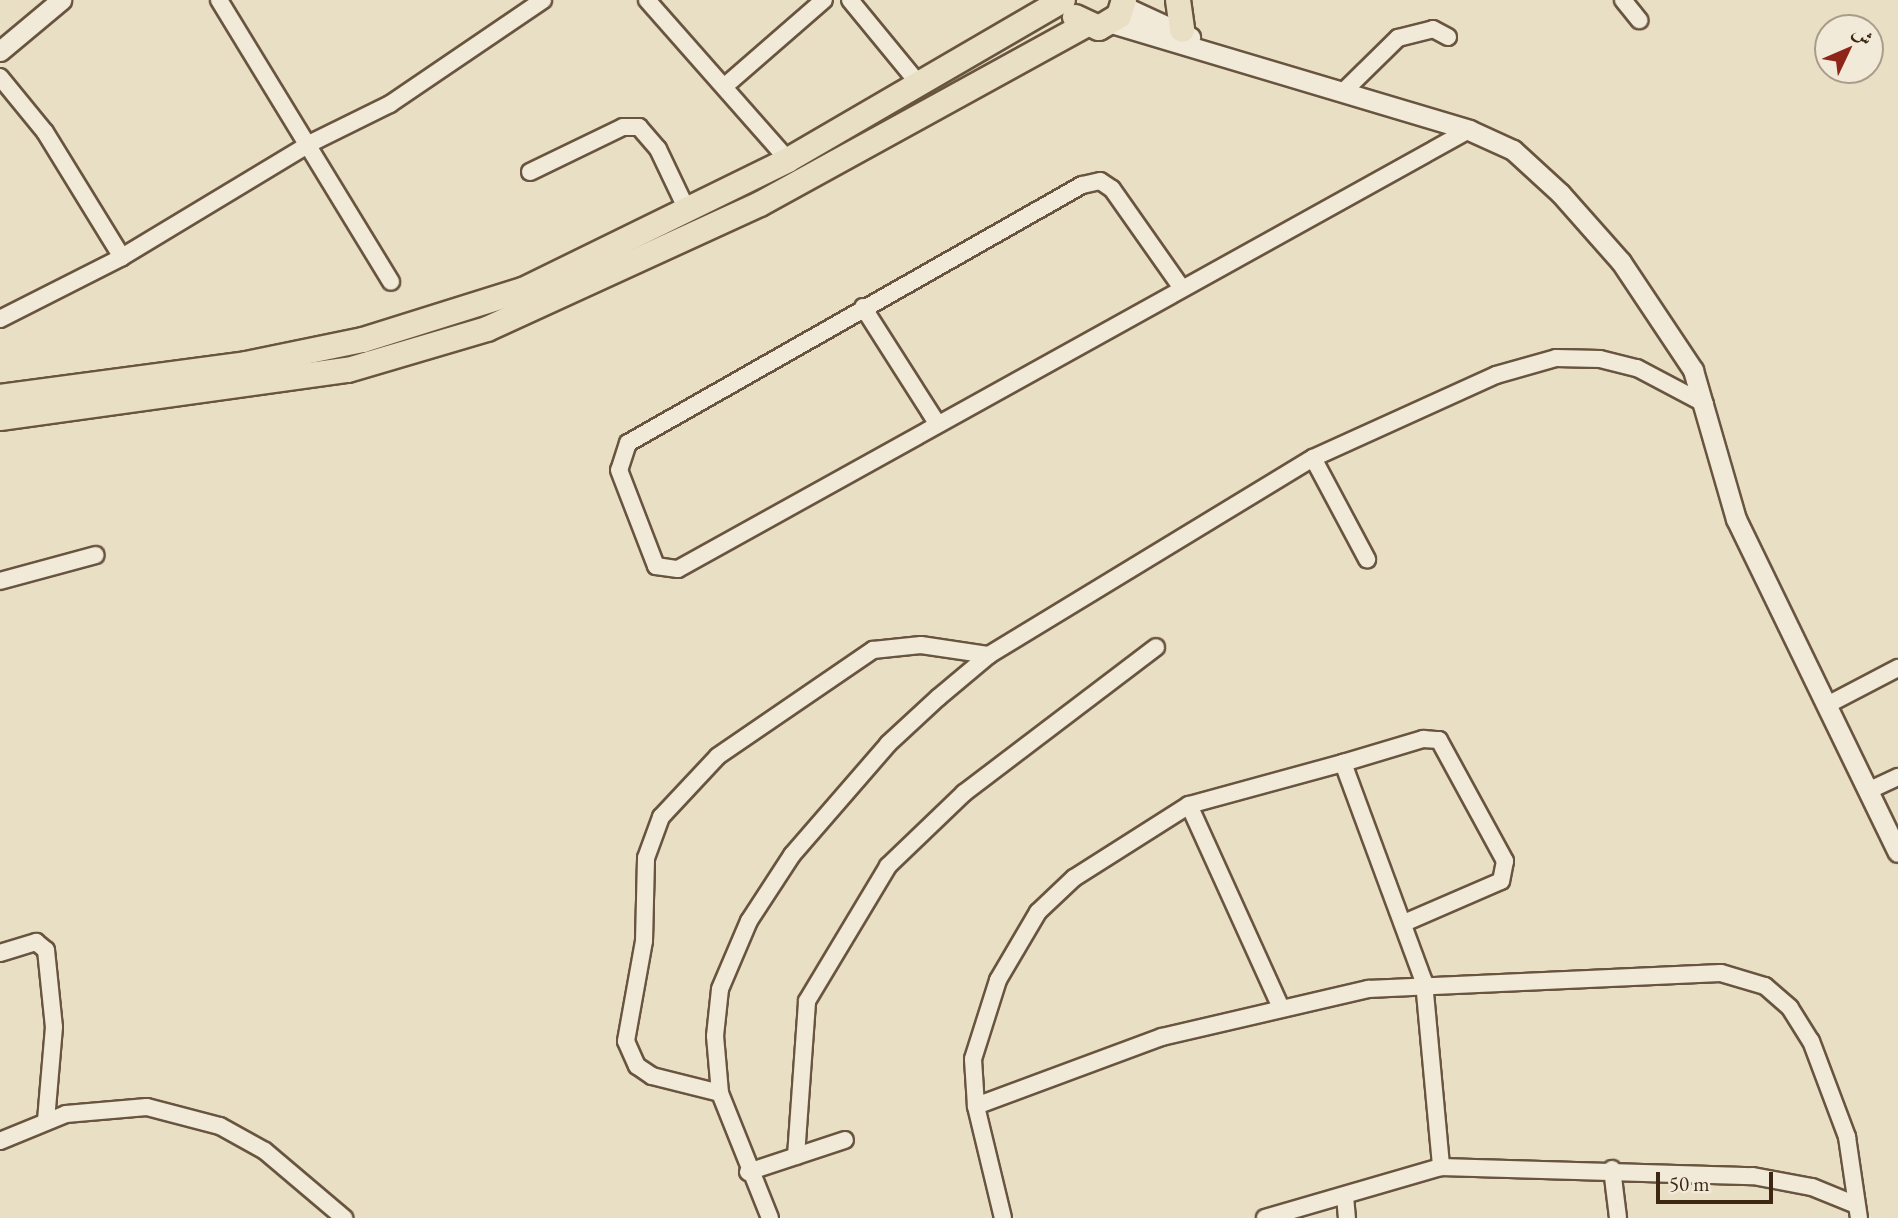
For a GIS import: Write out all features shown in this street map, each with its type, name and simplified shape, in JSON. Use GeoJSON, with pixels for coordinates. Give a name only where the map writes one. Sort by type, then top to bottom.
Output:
{"type":"FeatureCollection","features":[{"type":"Feature","properties":{"kind":"main road"},"geometry":{"type":"LineString","coordinates":[[0,397],[246,364],[363,340],[523,290],[688,212],[788,160],[1063,0]]}},
{"type":"Feature","properties":{"kind":"main road"},"geometry":{"type":"LineString","coordinates":[[1069,0],[1072,14],[1086,25]]}},
{"type":"Feature","properties":{"kind":"main road"},"geometry":{"type":"LineString","coordinates":[[1178,0],[1191,37]]}},
{"type":"Feature","properties":{"kind":"main road"},"geometry":{"type":"LineString","coordinates":[[0,418],[348,370],[487,329],[760,204],[1086,25],[1119,10]]}},
{"type":"Feature","properties":{"kind":"street"},"geometry":{"type":"LineString","coordinates":[[0,51],[61,0]]}},
{"type":"Feature","properties":{"kind":"street"},"geometry":{"type":"LineString","coordinates":[[219,0],[391,282]]}},
{"type":"Feature","properties":{"kind":"street"},"geometry":{"type":"LineString","coordinates":[[0,318],[122,257],[309,144],[413,90],[543,0]]}},
{"type":"Feature","properties":{"kind":"street"},"geometry":{"type":"LineString","coordinates":[[647,0],[788,160]]}},
{"type":"Feature","properties":{"kind":"street"},"geometry":{"type":"LineString","coordinates":[[725,86],[824,0]]}},
{"type":"Feature","properties":{"kind":"street"},"geometry":{"type":"LineString","coordinates":[[850,0],[919,83]]}},
{"type":"Feature","properties":{"kind":"street"},"geometry":{"type":"LineString","coordinates":[[1623,0],[1639,20]]}},
{"type":"Feature","properties":{"kind":"street"},"geometry":{"type":"LineString","coordinates":[[1119,10],[1344,91],[1469,130],[1513,150],[1621,262],[1673,334],[1705,404],[1736,519],[1872,789],[1898,852]]}},
{"type":"Feature","properties":{"kind":"street"},"geometry":{"type":"LineString","coordinates":[[1344,91],[1398,38],[1433,29],[1448,37]]}},
{"type":"Feature","properties":{"kind":"street"},"geometry":{"type":"LineString","coordinates":[[0,77],[44,132],[122,257]]}},
{"type":"Feature","properties":{"kind":"street"},"geometry":{"type":"LineString","coordinates":[[530,172],[623,127],[639,127],[664,160],[688,212]]}},
{"type":"Feature","properties":{"kind":"street"},"geometry":{"type":"LineString","coordinates":[[1181,287],[1112,189],[1100,181],[1082,185],[863,307],[628,443],[619,470],[656,566],[678,569],[1181,287],[1469,130]]}},
{"type":"Feature","properties":{"kind":"street"},"geometry":{"type":"LineString","coordinates":[[863,307],[937,423]]}},
{"type":"Feature","properties":{"kind":"street"},"geometry":{"type":"LineString","coordinates":[[771,1218],[748,1172],[720,1093],[715,1036],[720,989],[749,921],[792,855],[851,784],[989,655],[1314,458],[1496,374],[1556,358],[1637,368],[1705,404]]}},
{"type":"Feature","properties":{"kind":"street"},"geometry":{"type":"LineString","coordinates":[[1314,458],[1367,559]]}},
{"type":"Feature","properties":{"kind":"street"},"geometry":{"type":"LineString","coordinates":[[0,581],[96,555]]}},
{"type":"Feature","properties":{"kind":"street"},"geometry":{"type":"LineString","coordinates":[[720,1093],[652,1076],[637,1066],[626,1041],[644,941],[646,858],[661,817],[718,756],[873,650],[921,645],[989,655]]}},
{"type":"Feature","properties":{"kind":"street"},"geometry":{"type":"LineString","coordinates":[[796,1156],[807,1001],[888,866],[964,793],[1156,647]]}},
{"type":"Feature","properties":{"kind":"street"},"geometry":{"type":"LineString","coordinates":[[1829,704],[1898,668]]}},
{"type":"Feature","properties":{"kind":"street"},"geometry":{"type":"LineString","coordinates":[[1003,1218],[976,1106],[973,1059],[1016,943],[1074,878],[1189,805],[1423,738],[1439,740],[1505,861],[1501,881],[1404,923]]}},
{"type":"Feature","properties":{"kind":"street"},"geometry":{"type":"LineString","coordinates":[[1343,763],[1424,982],[1441,1167]]}},
{"type":"Feature","properties":{"kind":"street"},"geometry":{"type":"LineString","coordinates":[[1872,789],[1898,777]]}},
{"type":"Feature","properties":{"kind":"street"},"geometry":{"type":"LineString","coordinates":[[1189,805],[1280,1006]]}},
{"type":"Feature","properties":{"kind":"street"},"geometry":{"type":"LineString","coordinates":[[0,953],[36,942],[46,950],[54,1027],[46,1121]]}},
{"type":"Feature","properties":{"kind":"street"},"geometry":{"type":"LineString","coordinates":[[976,1106],[1122,1050],[1280,1006],[1424,982],[1721,973],[1766,986],[1790,1008],[1829,1083],[1847,1137],[1858,1211]]}},
{"type":"Feature","properties":{"kind":"street"},"geometry":{"type":"LineString","coordinates":[[0,1142],[46,1121],[100,1107],[147,1107],[220,1126],[265,1152],[344,1218]]}},
{"type":"Feature","properties":{"kind":"street"},"geometry":{"type":"LineString","coordinates":[[748,1172],[845,1140]]}},
{"type":"Feature","properties":{"kind":"street"},"geometry":{"type":"LineString","coordinates":[[1265,1218],[1441,1167],[1612,1169],[1753,1176],[1812,1187],[1858,1211]]}},
{"type":"Feature","properties":{"kind":"street"},"geometry":{"type":"LineString","coordinates":[[1612,1169],[1618,1218]]}},
{"type":"Feature","properties":{"kind":"street"},"geometry":{"type":"LineString","coordinates":[[1345,1196],[1347,1218]]}}]}
